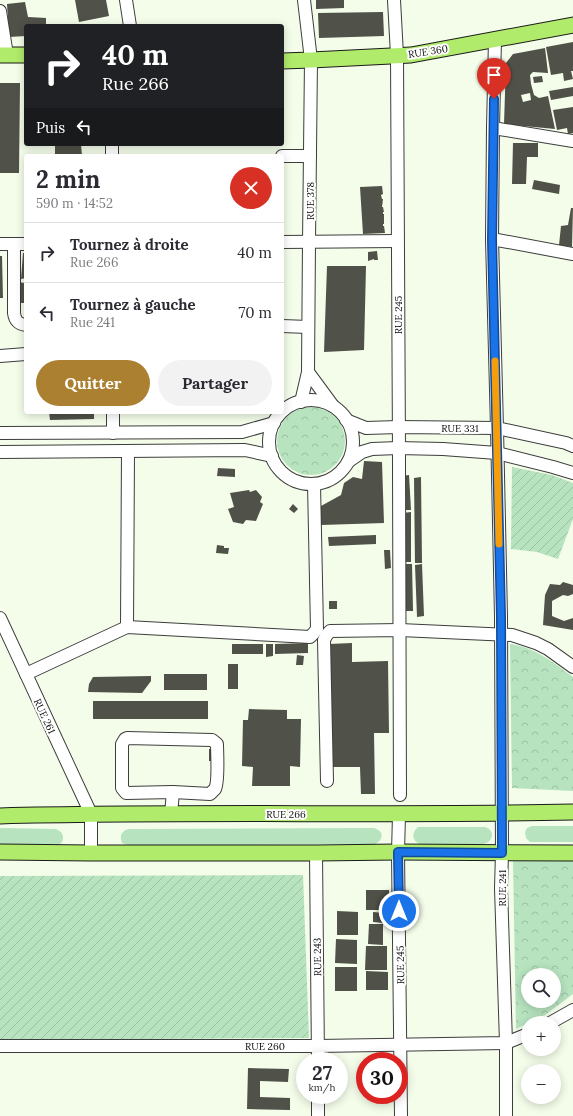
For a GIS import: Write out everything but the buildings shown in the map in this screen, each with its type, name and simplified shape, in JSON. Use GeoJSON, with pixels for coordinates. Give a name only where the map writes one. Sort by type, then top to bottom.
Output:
{"type":"FeatureCollection","features":[{"type":"Feature","properties":{"kind":"main road"},"geometry":{"type":"LineString","coordinates":[[396,51],[409,46],[573,15]]}},
{"type":"Feature","properties":{"kind":"main road","name":"RUE 360"},"geometry":{"type":"LineString","coordinates":[[284,61],[310,56],[396,51],[411,55],[573,25]]}},
{"type":"Feature","properties":{"kind":"main road"},"geometry":{"type":"LineString","coordinates":[[284,52],[310,56]]}},
{"type":"Feature","properties":{"kind":"main road"},"geometry":{"type":"LineString","coordinates":[[2,58],[24,55]]}},
{"type":"Feature","properties":{"kind":"main road"},"geometry":{"type":"LineString","coordinates":[[2,58],[24,64]]}},
{"type":"Feature","properties":{"kind":"main road","name":"RUE 266"},"geometry":{"type":"LineString","coordinates":[[0,816],[91,814],[399,815],[573,812]]}},
{"type":"Feature","properties":{"kind":"main road"},"geometry":{"type":"LineString","coordinates":[[0,852],[92,854],[398,852],[573,853]]}},
{"type":"Feature","properties":{"kind":"street"},"geometry":{"type":"LineString","coordinates":[[126,0],[130,24]]}},
{"type":"Feature","properties":{"kind":"street","name":"RUE 378"},"geometry":{"type":"LineString","coordinates":[[301,402],[308,372],[310,156],[310,56],[304,0]]}},
{"type":"Feature","properties":{"kind":"street","name":"RUE 245"},"geometry":{"type":"LineString","coordinates":[[394,0],[396,51],[400,795]]}},
{"type":"Feature","properties":{"kind":"street"},"geometry":{"type":"LineString","coordinates":[[0,11],[2,58]]}},
{"type":"Feature","properties":{"kind":"street"},"geometry":{"type":"LineString","coordinates":[[495,39],[492,240],[497,453]]}},
{"type":"Feature","properties":{"kind":"street"},"geometry":{"type":"LineString","coordinates":[[493,128],[573,141]]}},
{"type":"Feature","properties":{"kind":"street"},"geometry":{"type":"LineString","coordinates":[[284,156],[310,156]]}},
{"type":"Feature","properties":{"kind":"street"},"geometry":{"type":"LineString","coordinates":[[492,240],[573,254]]}},
{"type":"Feature","properties":{"kind":"street"},"geometry":{"type":"LineString","coordinates":[[284,242],[397,241]]}},
{"type":"Feature","properties":{"kind":"street"},"geometry":{"type":"LineString","coordinates":[[0,244],[20,244],[14,313],[15,320],[19,324],[24,325]]}},
{"type":"Feature","properties":{"kind":"street"},"geometry":{"type":"LineString","coordinates":[[284,326],[308,327]]}},
{"type":"Feature","properties":{"kind":"street"},"geometry":{"type":"LineString","coordinates":[[0,356],[24,354]]}},
{"type":"Feature","properties":{"kind":"street"},"geometry":{"type":"LineString","coordinates":[[280,414],[274,423],[270,434],[269,445],[272,456],[278,468],[288,477],[300,483],[314,484],[334,478],[343,470],[349,461],[352,451],[353,440],[351,429],[346,420],[333,406],[308,372]]}},
{"type":"Feature","properties":{"kind":"street"},"geometry":{"type":"LineString","coordinates":[[284,411],[290,406],[312,400],[333,406]]}},
{"type":"Feature","properties":{"kind":"street"},"geometry":{"type":"LineString","coordinates":[[113,414],[114,432]]}},
{"type":"Feature","properties":{"kind":"street","name":"RUE 331"},"geometry":{"type":"LineString","coordinates":[[346,420],[366,428],[497,428],[566,443],[573,446]]}},
{"type":"Feature","properties":{"kind":"street"},"geometry":{"type":"LineString","coordinates":[[0,433],[242,432],[274,423]]}},
{"type":"Feature","properties":{"kind":"street"},"geometry":{"type":"LineString","coordinates":[[349,461],[362,452],[372,449],[443,449],[497,453],[573,473]]}},
{"type":"Feature","properties":{"kind":"street"},"geometry":{"type":"LineString","coordinates":[[0,452],[245,450],[272,456]]}},
{"type":"Feature","properties":{"kind":"street"},"geometry":{"type":"LineString","coordinates":[[127,627],[128,451]]}},
{"type":"Feature","properties":{"kind":"street","name":"RUE 241"},"geometry":{"type":"LineString","coordinates":[[497,453],[501,617],[501,888],[506,1043],[506,1116]]}},
{"type":"Feature","properties":{"kind":"street"},"geometry":{"type":"LineString","coordinates":[[26,674],[127,627],[310,637],[316,629],[314,484]]}},
{"type":"Feature","properties":{"kind":"street","name":"RUE 261"},"geometry":{"type":"LineString","coordinates":[[0,618],[91,814]]}},
{"type":"Feature","properties":{"kind":"street"},"geometry":{"type":"LineString","coordinates":[[327,781],[324,640],[330,631],[400,630],[500,636],[512,635],[536,643],[548,649],[573,667]]}},
{"type":"Feature","properties":{"kind":"street"},"geometry":{"type":"LineString","coordinates":[[127,738],[212,740],[217,744],[218,765],[216,787],[214,791],[210,794],[173,792],[126,793],[122,788],[122,744],[127,738]]}},
{"type":"Feature","properties":{"kind":"street"},"geometry":{"type":"LineString","coordinates":[[171,814],[173,792]]}},
{"type":"Feature","properties":{"kind":"street"},"geometry":{"type":"LineString","coordinates":[[91,814],[92,854]]}},
{"type":"Feature","properties":{"kind":"street","name":"RUE 245"},"geometry":{"type":"LineString","coordinates":[[399,815],[398,852],[401,1116]]}},
{"type":"Feature","properties":{"kind":"street","name":"RUE 243"},"geometry":{"type":"LineString","coordinates":[[316,853],[318,1052]]}},
{"type":"Feature","properties":{"kind":"street"},"geometry":{"type":"LineString","coordinates":[[561,1017],[573,1010]]}},
{"type":"Feature","properties":{"kind":"street","name":"RUE 260"},"geometry":{"type":"LineString","coordinates":[[0,1046],[318,1046],[506,1043],[521,1037]]}},
{"type":"Feature","properties":{"kind":"street"},"geometry":{"type":"LineString","coordinates":[[318,1104],[318,1116]]}},
{"type":"Feature","properties":{"kind":"green space"},"geometry":{"type":"Polygon","coordinates":[[[304,407],[318,407],[330,412],[340,422],[345,434],[345,448],[340,460],[330,470],[318,475],[304,475],[292,470],[282,460],[277,448],[277,434],[282,422],[292,412],[304,407]]]}},
{"type":"Feature","properties":{"kind":"green space"},"geometry":{"type":"Polygon","coordinates":[[[512,467],[552,475],[573,483],[573,519],[558,559],[537,552],[511,549],[512,467]]]}},
{"type":"Feature","properties":{"kind":"green space"},"geometry":{"type":"Polygon","coordinates":[[[510,644],[528,648],[536,652],[573,677],[573,791],[512,788],[510,644]]]}},
{"type":"Feature","properties":{"kind":"green space"},"geometry":{"type":"Polygon","coordinates":[[[532,826],[573,826],[573,842],[530,842],[526,838],[525,832],[527,828],[532,826]]]}},
{"type":"Feature","properties":{"kind":"green space"},"geometry":{"type":"Polygon","coordinates":[[[418,827],[485,827],[490,830],[492,836],[487,843],[484,844],[420,844],[415,841],[413,837],[414,832],[418,827]]]}},
{"type":"Feature","properties":{"kind":"green space"},"geometry":{"type":"Polygon","coordinates":[[[0,828],[56,829],[61,832],[63,839],[60,844],[56,846],[0,846],[0,828]]]}},
{"type":"Feature","properties":{"kind":"green space"},"geometry":{"type":"Polygon","coordinates":[[[374,828],[380,831],[382,836],[375,844],[130,846],[122,843],[121,838],[123,832],[129,829],[374,828]]]}},
{"type":"Feature","properties":{"kind":"green space"},"geometry":{"type":"Polygon","coordinates":[[[513,860],[573,861],[573,994],[561,1003],[561,968],[521,968],[521,1008],[554,1008],[543,1016],[521,1016],[521,1027],[516,1029],[513,860]]]}},
{"type":"Feature","properties":{"kind":"green space"},"geometry":{"type":"Polygon","coordinates":[[[303,875],[309,1038],[0,1040],[0,876],[303,875]]]}},
{"type":"Feature","properties":{"kind":"slow traffic"},"geometry":{"type":"LineString","coordinates":[[495,361],[499,544]]}},
{"type":"Feature","properties":{"kind":"route"},"geometry":{"type":"LineString","coordinates":[[399,911],[398,852],[502,853],[500,695],[501,617],[492,240],[494,99]]}}]}
